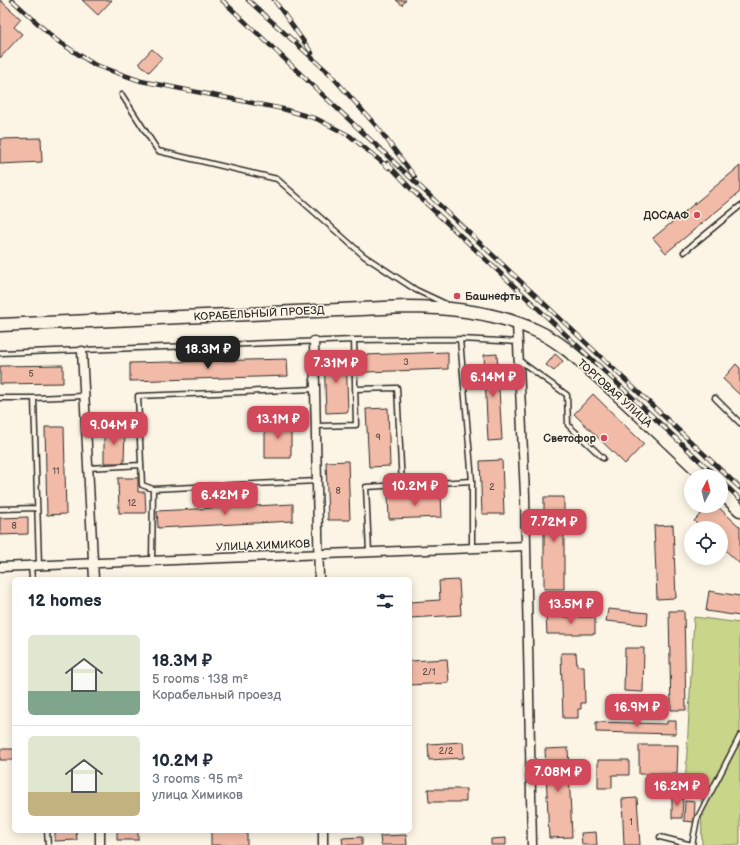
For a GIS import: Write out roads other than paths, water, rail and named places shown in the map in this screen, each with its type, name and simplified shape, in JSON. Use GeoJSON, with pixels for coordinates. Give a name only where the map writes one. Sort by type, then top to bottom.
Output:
{"type":"FeatureCollection","features":[{"type":"Feature","properties":{"kind":"street","name":"КОРАБЕЛЬНЫЙ ПРОЕЗД"},"geometry":{"type":"LineString","coordinates":[[0,325],[309,310],[434,307],[458,309],[489,315],[517,323]]}},
{"type":"Feature","properties":{"kind":"street"},"geometry":{"type":"LineString","coordinates":[[517,323],[526,546],[532,845]]}},
{"type":"Feature","properties":{"kind":"street","name":"ТОРГОВАЯ УЛИЦА"},"geometry":{"type":"LineString","coordinates":[[517,323],[548,336],[568,350],[627,402],[697,469]]}},
{"type":"Feature","properties":{"kind":"street"},"geometry":{"type":"LineString","coordinates":[[314,341],[319,577]]}},
{"type":"Feature","properties":{"kind":"street"},"geometry":{"type":"LineString","coordinates":[[82,351],[83,396],[94,577]]}},
{"type":"Feature","properties":{"kind":"street"},"geometry":{"type":"LineString","coordinates":[[728,499],[740,510]]}},
{"type":"Feature","properties":{"kind":"street","name":"УЛИЦА ХИМИКОВ"},"geometry":{"type":"LineString","coordinates":[[0,567],[526,546]]}},
{"type":"Feature","properties":{"kind":"street"},"geometry":{"type":"LineString","coordinates":[[100,833],[100,845]]}},
{"type":"Feature","properties":{"kind":"street"},"geometry":{"type":"LineString","coordinates":[[323,833],[323,845]]}},
{"type":"Feature","properties":{"kind":"lane"},"geometry":{"type":"LineString","coordinates":[[122,95],[158,151],[277,180],[364,256],[416,290],[458,309]]}},
{"type":"Feature","properties":{"kind":"lane"},"geometry":{"type":"LineString","coordinates":[[684,252],[740,206]]}},
{"type":"Feature","properties":{"kind":"lane"},"geometry":{"type":"LineString","coordinates":[[460,339],[472,481],[472,548]]}},
{"type":"Feature","properties":{"kind":"lane"},"geometry":{"type":"LineString","coordinates":[[0,353],[354,340],[460,339],[518,342]]}},
{"type":"Feature","properties":{"kind":"lane"},"geometry":{"type":"LineString","coordinates":[[316,426],[356,425],[354,340]]}},
{"type":"Feature","properties":{"kind":"lane"},"geometry":{"type":"LineString","coordinates":[[519,361],[567,395],[568,425],[603,458]]}},
{"type":"Feature","properties":{"kind":"lane"},"geometry":{"type":"LineString","coordinates":[[355,389],[397,388],[402,485]]}},
{"type":"Feature","properties":{"kind":"lane"},"geometry":{"type":"LineString","coordinates":[[315,389],[138,396],[142,486],[152,489],[317,481]]}},
{"type":"Feature","properties":{"kind":"lane"},"geometry":{"type":"LineString","coordinates":[[0,398],[83,396]]}},
{"type":"Feature","properties":{"kind":"lane"},"geometry":{"type":"LineString","coordinates":[[32,577],[35,566],[37,508],[34,398]]}},
{"type":"Feature","properties":{"kind":"lane"},"geometry":{"type":"LineString","coordinates":[[714,398],[740,423]]}},
{"type":"Feature","properties":{"kind":"lane"},"geometry":{"type":"LineString","coordinates":[[88,468],[141,465]]}},
{"type":"Feature","properties":{"kind":"lane"},"geometry":{"type":"LineString","coordinates":[[369,552],[366,487],[472,481]]}},
{"type":"Feature","properties":{"kind":"lane"},"geometry":{"type":"LineString","coordinates":[[152,489],[152,561]]}},
{"type":"Feature","properties":{"kind":"lane"},"geometry":{"type":"LineString","coordinates":[[0,509],[37,508]]}},
{"type":"Feature","properties":{"kind":"lane"},"geometry":{"type":"LineString","coordinates":[[660,837],[692,845],[697,819],[740,736]]}},
{"type":"Feature","properties":{"kind":"lane"},"geometry":{"type":"LineString","coordinates":[[47,833],[48,845]]}},
{"type":"Feature","properties":{"kind":"railway"},"geometry":{"type":"LineString","coordinates":[[12,0],[56,40],[95,65],[141,81],[283,109],[317,119],[350,136],[389,168]]}},
{"type":"Feature","properties":{"kind":"railway"},"geometry":{"type":"LineString","coordinates":[[222,0],[740,488]]}},
{"type":"Feature","properties":{"kind":"railway"},"geometry":{"type":"LineString","coordinates":[[248,0],[330,74],[378,128],[415,177]]}},
{"type":"Feature","properties":{"kind":"railway"},"geometry":{"type":"LineString","coordinates":[[274,0],[312,53]]}},
{"type":"Feature","properties":{"kind":"railway"},"geometry":{"type":"LineString","coordinates":[[387,163],[413,191],[709,469]]}},
{"type":"Feature","properties":{"kind":"railway"},"geometry":{"type":"LineString","coordinates":[[728,488],[740,499]]}},
{"type":"Feature","properties":{"kind":"place","name":"ДОСААФ"},"geometry":{"type":"Point","coordinates":[697,215]}},
{"type":"Feature","properties":{"kind":"place","name":"Башнефть"},"geometry":{"type":"Point","coordinates":[457,296]}},
{"type":"Feature","properties":{"kind":"place","name":"Светофор"},"geometry":{"type":"Point","coordinates":[604,438]}}]}
